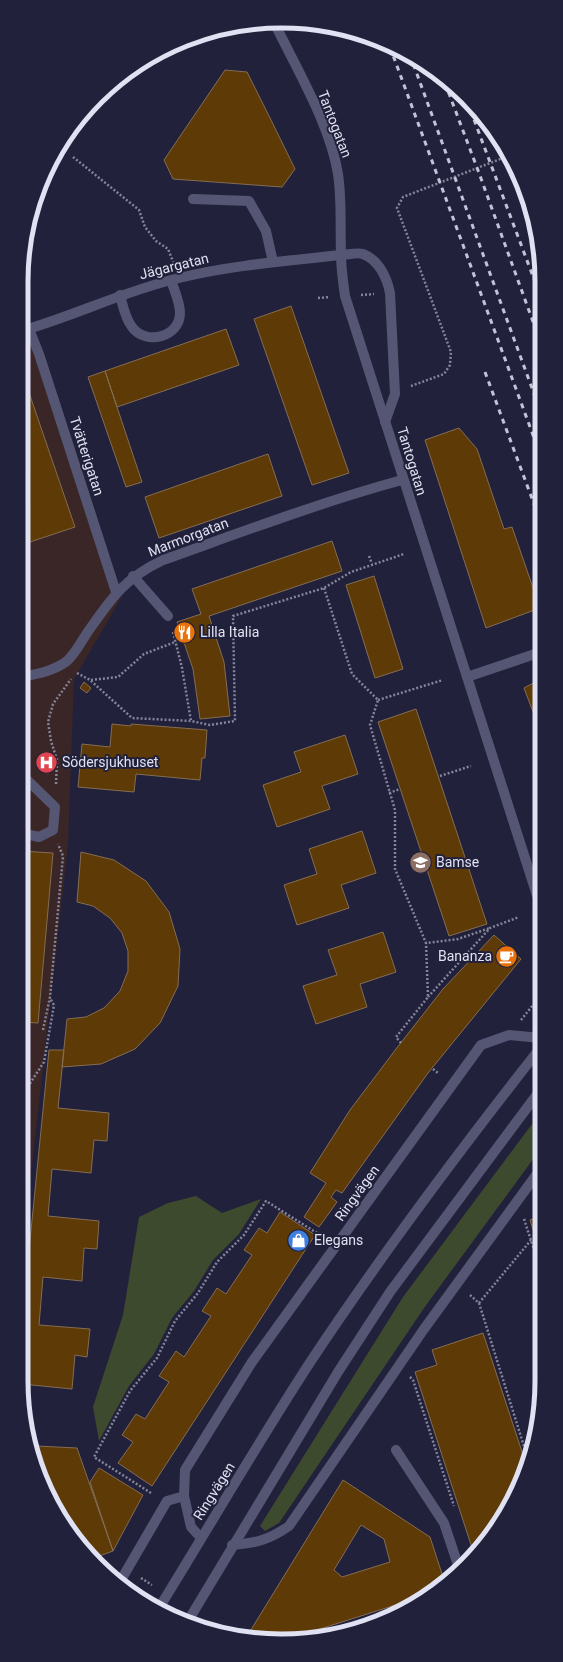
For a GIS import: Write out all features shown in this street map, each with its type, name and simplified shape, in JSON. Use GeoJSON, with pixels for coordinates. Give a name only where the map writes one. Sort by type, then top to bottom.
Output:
{"type":"FeatureCollection","features":[{"type":"Feature","properties":{"kind":"street","name":"Tantogatan"},"geometry":{"type":"LineString","coordinates":[[277,28],[318,112],[331,146],[338,174],[340,196],[340,255],[345,296],[402,480],[535,889]]}},
{"type":"Feature","properties":{"kind":"street"},"geometry":{"type":"LineString","coordinates":[[193,199],[249,201],[266,231],[273,262]]}},
{"type":"Feature","properties":{"kind":"street","name":"Jägargatan"},"geometry":{"type":"LineString","coordinates":[[28,329],[120,295],[175,279],[226,268],[340,255],[363,254],[378,265],[387,279],[390,293],[395,394],[385,422]]}},
{"type":"Feature","properties":{"kind":"street"},"geometry":{"type":"LineString","coordinates":[[120,295],[127,318],[132,328],[142,336],[154,339],[164,335],[176,326],[180,314],[175,279]]}},
{"type":"Feature","properties":{"kind":"street","name":"Tvätterigatan"},"geometry":{"type":"LineString","coordinates":[[28,335],[39,354],[116,592]]}},
{"type":"Feature","properties":{"kind":"street","name":"Marmorgatan"},"geometry":{"type":"LineString","coordinates":[[28,675],[51,670],[68,660],[116,592],[133,576],[163,560],[349,495],[402,480]]}},
{"type":"Feature","properties":{"kind":"street"},"geometry":{"type":"LineString","coordinates":[[133,576],[168,616]]}},
{"type":"Feature","properties":{"kind":"street"},"geometry":{"type":"LineString","coordinates":[[467,678],[535,654]]}},
{"type":"Feature","properties":{"kind":"street"},"geometry":{"type":"LineString","coordinates":[[28,781],[55,807],[53,830],[39,837],[28,835]]}},
{"type":"Feature","properties":{"kind":"street","name":"Ringvägen"},"geometry":{"type":"LineString","coordinates":[[201,1538],[191,1527],[184,1496],[185,1470],[252,1362],[481,1045],[509,1035],[535,1037]]}},
{"type":"Feature","properties":{"kind":"street","name":"Ringvägen"},"geometry":{"type":"LineString","coordinates":[[162,1604],[309,1365],[376,1266],[471,1136],[535,1055]]}},
{"type":"Feature","properties":{"kind":"street"},"geometry":{"type":"LineString","coordinates":[[190,1617],[232,1545],[338,1372],[390,1292],[535,1097]]}},
{"type":"Feature","properties":{"kind":"street"},"geometry":{"type":"LineString","coordinates":[[232,1545],[256,1543],[276,1535],[289,1526],[424,1329],[535,1177]]}},
{"type":"Feature","properties":{"kind":"street"},"geometry":{"type":"LineString","coordinates":[[396,1450],[444,1523],[457,1563]]}},
{"type":"Feature","properties":{"kind":"street","name":"Ringvägen"},"geometry":{"type":"LineString","coordinates":[[122,1578],[167,1501],[184,1496]]}},
{"type":"Feature","properties":{"kind":"path"},"geometry":{"type":"LineString","coordinates":[[62,155],[139,210],[145,227],[156,241],[168,249],[175,279]]}},
{"type":"Feature","properties":{"kind":"path"},"geometry":{"type":"LineString","coordinates":[[408,388],[444,374],[450,365],[451,352],[397,208],[403,197],[503,158]]}},
{"type":"Feature","properties":{"kind":"path"},"geometry":{"type":"LineString","coordinates":[[68,660],[75,672],[90,680],[132,718],[191,721],[210,725],[236,721],[233,616],[324,588],[337,579],[372,564],[404,554]]}},
{"type":"Feature","properties":{"kind":"path"},"geometry":{"type":"LineString","coordinates":[[369,556],[372,564]]}},
{"type":"Feature","properties":{"kind":"path"},"geometry":{"type":"LineString","coordinates":[[324,588],[352,674],[378,700]]}},
{"type":"Feature","properties":{"kind":"path"},"geometry":{"type":"LineString","coordinates":[[168,616],[182,668],[191,721]]}},
{"type":"Feature","properties":{"kind":"path"},"geometry":{"type":"LineString","coordinates":[[90,680],[118,676],[144,654],[175,642]]}},
{"type":"Feature","properties":{"kind":"path"},"geometry":{"type":"LineString","coordinates":[[57,760],[51,741],[48,722],[53,704],[75,672]]}},
{"type":"Feature","properties":{"kind":"path"},"geometry":{"type":"LineString","coordinates":[[378,700],[443,680]]}},
{"type":"Feature","properties":{"kind":"path"},"geometry":{"type":"LineString","coordinates":[[378,700],[370,725],[395,810],[395,869],[426,943],[428,997]]}},
{"type":"Feature","properties":{"kind":"path"},"geometry":{"type":"LineString","coordinates":[[440,776],[471,766]]}},
{"type":"Feature","properties":{"kind":"path"},"geometry":{"type":"LineString","coordinates":[[389,793],[400,789]]}},
{"type":"Feature","properties":{"kind":"path"},"geometry":{"type":"LineString","coordinates":[[43,1030],[50,998],[62,856],[53,830]]}},
{"type":"Feature","properties":{"kind":"path"},"geometry":{"type":"LineString","coordinates":[[426,943],[458,939],[519,917]]}},
{"type":"Feature","properties":{"kind":"path"},"geometry":{"type":"LineString","coordinates":[[401,1043],[396,1037],[428,997],[490,928]]}},
{"type":"Feature","properties":{"kind":"path"},"geometry":{"type":"LineString","coordinates":[[28,1086],[44,1062],[54,1005],[50,998]]}},
{"type":"Feature","properties":{"kind":"path"},"geometry":{"type":"LineString","coordinates":[[433,1069],[438,1073]]}},
{"type":"Feature","properties":{"kind":"path"},"geometry":{"type":"LineString","coordinates":[[152,1494],[94,1457],[130,1391],[157,1358],[175,1321],[198,1293],[217,1262],[244,1234],[266,1201],[320,1234]]}},
{"type":"Feature","properties":{"kind":"path"},"geometry":{"type":"LineString","coordinates":[[524,1219],[535,1252]]}},
{"type":"Feature","properties":{"kind":"path"},"geometry":{"type":"LineString","coordinates":[[479,1303],[531,1240]]}},
{"type":"Feature","properties":{"kind":"path"},"geometry":{"type":"LineString","coordinates":[[470,1295],[479,1303],[525,1450]]}},
{"type":"Feature","properties":{"kind":"path"},"geometry":{"type":"LineString","coordinates":[[413,1380],[455,1509]]}},
{"type":"Feature","properties":{"kind":"path"},"geometry":{"type":"LineString","coordinates":[[136,1574],[152,1585]]}},
{"type":"Feature","properties":{"kind":"shaded area","name":"Södersjukhuset"},"geometry":{"type":"Polygon","coordinates":[[[28,328],[121,598],[74,679],[68,845],[28,1202],[28,328]]]}},
{"type":"Feature","properties":{"kind":"green space"},"geometry":{"type":"Polygon","coordinates":[[[535,1120],[535,1157],[424,1308],[279,1523],[265,1531],[260,1526],[403,1297],[535,1120]]]}},
{"type":"Feature","properties":{"kind":"green space"},"geometry":{"type":"Polygon","coordinates":[[[196,1196],[222,1213],[261,1199],[239,1234],[213,1260],[194,1291],[172,1318],[154,1354],[129,1386],[99,1441],[93,1407],[123,1315],[139,1217],[168,1203],[196,1196]]]}},
{"type":"Feature","properties":{"kind":"building"},"geometry":{"type":"Polygon","coordinates":[[[225,70],[247,72],[295,169],[282,187],[173,179],[164,160],[225,70]]]}},
{"type":"Feature","properties":{"kind":"building"},"geometry":{"type":"Polygon","coordinates":[[[291,306],[349,473],[312,485],[254,319],[291,306]]]}},
{"type":"Feature","properties":{"kind":"building"},"geometry":{"type":"Polygon","coordinates":[[[226,329],[239,365],[117,407],[105,371],[226,329]]]}},
{"type":"Feature","properties":{"kind":"building"},"geometry":{"type":"Polygon","coordinates":[[[105,371],[142,482],[126,487],[88,377],[105,371]]]}},
{"type":"Feature","properties":{"kind":"building"},"geometry":{"type":"Polygon","coordinates":[[[28,390],[75,527],[28,543],[28,390]]]}},
{"type":"Feature","properties":{"kind":"building"},"geometry":{"type":"Polygon","coordinates":[[[459,428],[477,449],[504,529],[512,527],[535,594],[535,610],[486,628],[425,440],[459,428]]]}},
{"type":"Feature","properties":{"kind":"building"},"geometry":{"type":"Polygon","coordinates":[[[268,454],[282,496],[159,538],[145,497],[268,454]]]}},
{"type":"Feature","properties":{"kind":"building"},"geometry":{"type":"Polygon","coordinates":[[[332,541],[342,571],[209,616],[224,662],[230,716],[200,719],[193,669],[177,622],[201,614],[192,589],[332,541]]]}},
{"type":"Feature","properties":{"kind":"building"},"geometry":{"type":"Polygon","coordinates":[[[374,576],[403,669],[375,678],[346,585],[374,576]]]}},
{"type":"Feature","properties":{"kind":"building"},"geometry":{"type":"Polygon","coordinates":[[[84,682],[91,688],[87,693],[80,688],[84,682]]]}},
{"type":"Feature","properties":{"kind":"building"},"geometry":{"type":"Polygon","coordinates":[[[535,682],[535,717],[524,688],[535,682]]]}},
{"type":"Feature","properties":{"kind":"building"},"geometry":{"type":"Polygon","coordinates":[[[416,709],[487,924],[449,936],[378,722],[416,709]]]}},
{"type":"Feature","properties":{"kind":"building"},"geometry":{"type":"Polygon","coordinates":[[[112,724],[207,730],[205,758],[202,758],[200,780],[136,774],[134,792],[78,787],[82,744],[110,747],[112,724]]]}},
{"type":"Feature","properties":{"kind":"building"},"geometry":{"type":"Polygon","coordinates":[[[345,735],[358,774],[322,786],[330,809],[277,827],[263,785],[301,772],[294,752],[345,735]]]}},
{"type":"Feature","properties":{"kind":"building"},"geometry":{"type":"Polygon","coordinates":[[[362,831],[376,873],[341,885],[349,908],[297,925],[284,885],[317,874],[309,849],[362,831]]]}},
{"type":"Feature","properties":{"kind":"building"},"geometry":{"type":"Polygon","coordinates":[[[28,851],[53,853],[38,1023],[28,1022],[28,851]]]}},
{"type":"Feature","properties":{"kind":"building"},"geometry":{"type":"Polygon","coordinates":[[[81,852],[114,860],[146,881],[169,912],[180,949],[178,986],[160,1023],[135,1049],[101,1064],[62,1067],[67,1019],[86,1017],[104,1008],[120,991],[128,971],[128,951],[122,933],[110,918],[93,906],[77,902],[81,852]]]}},
{"type":"Feature","properties":{"kind":"building"},"geometry":{"type":"Polygon","coordinates":[[[383,932],[396,972],[360,984],[367,1007],[316,1024],[303,986],[337,975],[328,950],[383,932]]]}},
{"type":"Feature","properties":{"kind":"building"},"geometry":{"type":"Polygon","coordinates":[[[494,935],[521,959],[428,1073],[342,1193],[336,1190],[331,1197],[337,1202],[319,1227],[304,1217],[326,1183],[310,1173],[350,1110],[396,1049],[443,989],[494,935]]]}},
{"type":"Feature","properties":{"kind":"building"},"geometry":{"type":"Polygon","coordinates":[[[49,1050],[64,1050],[58,1108],[109,1113],[107,1141],[94,1140],[91,1173],[52,1169],[48,1216],[99,1221],[97,1249],[84,1248],[82,1281],[43,1277],[39,1325],[90,1329],[87,1357],[75,1355],[72,1389],[28,1385],[28,1261],[49,1050]]]}},
{"type":"Feature","properties":{"kind":"building"},"geometry":{"type":"Polygon","coordinates":[[[280,1212],[315,1235],[152,1486],[118,1463],[133,1442],[122,1435],[136,1414],[145,1419],[169,1382],[159,1376],[176,1351],[184,1357],[211,1316],[202,1311],[217,1288],[226,1294],[252,1255],[244,1250],[259,1228],[267,1233],[280,1212]]]}},
{"type":"Feature","properties":{"kind":"building"},"geometry":{"type":"Polygon","coordinates":[[[535,1218],[535,1236],[530,1220],[535,1218]]]}},
{"type":"Feature","properties":{"kind":"building"},"geometry":{"type":"Polygon","coordinates":[[[483,1333],[523,1456],[509,1493],[483,1535],[472,1548],[415,1372],[437,1365],[432,1350],[483,1333]]]}},
{"type":"Feature","properties":{"kind":"building"},"geometry":{"type":"Polygon","coordinates":[[[37,1446],[77,1448],[113,1551],[99,1556],[80,1535],[51,1486],[37,1446]]]}},
{"type":"Feature","properties":{"kind":"building"},"geometry":{"type":"Polygon","coordinates":[[[99,1468],[143,1495],[113,1551],[90,1482],[99,1468]]]}},
{"type":"Feature","properties":{"kind":"building"},"geometry":{"type":"Polygon","coordinates":[[[343,1480],[430,1537],[443,1576],[404,1602],[309,1632],[282,1634],[250,1632],[343,1480]],[[361,1525],[334,1570],[342,1577],[390,1562],[384,1539],[361,1525]]]}},
{"type":"Feature","properties":{"kind":"railway"},"geometry":{"type":"LineString","coordinates":[[392,53],[535,440]]}},
{"type":"Feature","properties":{"kind":"railway"},"geometry":{"type":"LineString","coordinates":[[414,66],[535,396]]}},
{"type":"Feature","properties":{"kind":"railway"},"geometry":{"type":"LineString","coordinates":[[448,90],[535,327]]}},
{"type":"Feature","properties":{"kind":"railway"},"geometry":{"type":"LineString","coordinates":[[472,114],[535,282]]}},
{"type":"Feature","properties":{"kind":"railway"},"geometry":{"type":"LineString","coordinates":[[485,372],[535,507]]}},
{"type":"Feature","properties":{"kind":"place","name":"Lilla Italia"},"geometry":{"type":"Point","coordinates":[185,632]}},
{"type":"Feature","properties":{"kind":"place","name":"Södersjukhuset"},"geometry":{"type":"Point","coordinates":[46,762]}},
{"type":"Feature","properties":{"kind":"place","name":"Bamse"},"geometry":{"type":"Point","coordinates":[420,862]}},
{"type":"Feature","properties":{"kind":"place","name":"Bananza"},"geometry":{"type":"Point","coordinates":[507,956]}},
{"type":"Feature","properties":{"kind":"place","name":"Elegans"},"geometry":{"type":"Point","coordinates":[299,1240]}}]}
